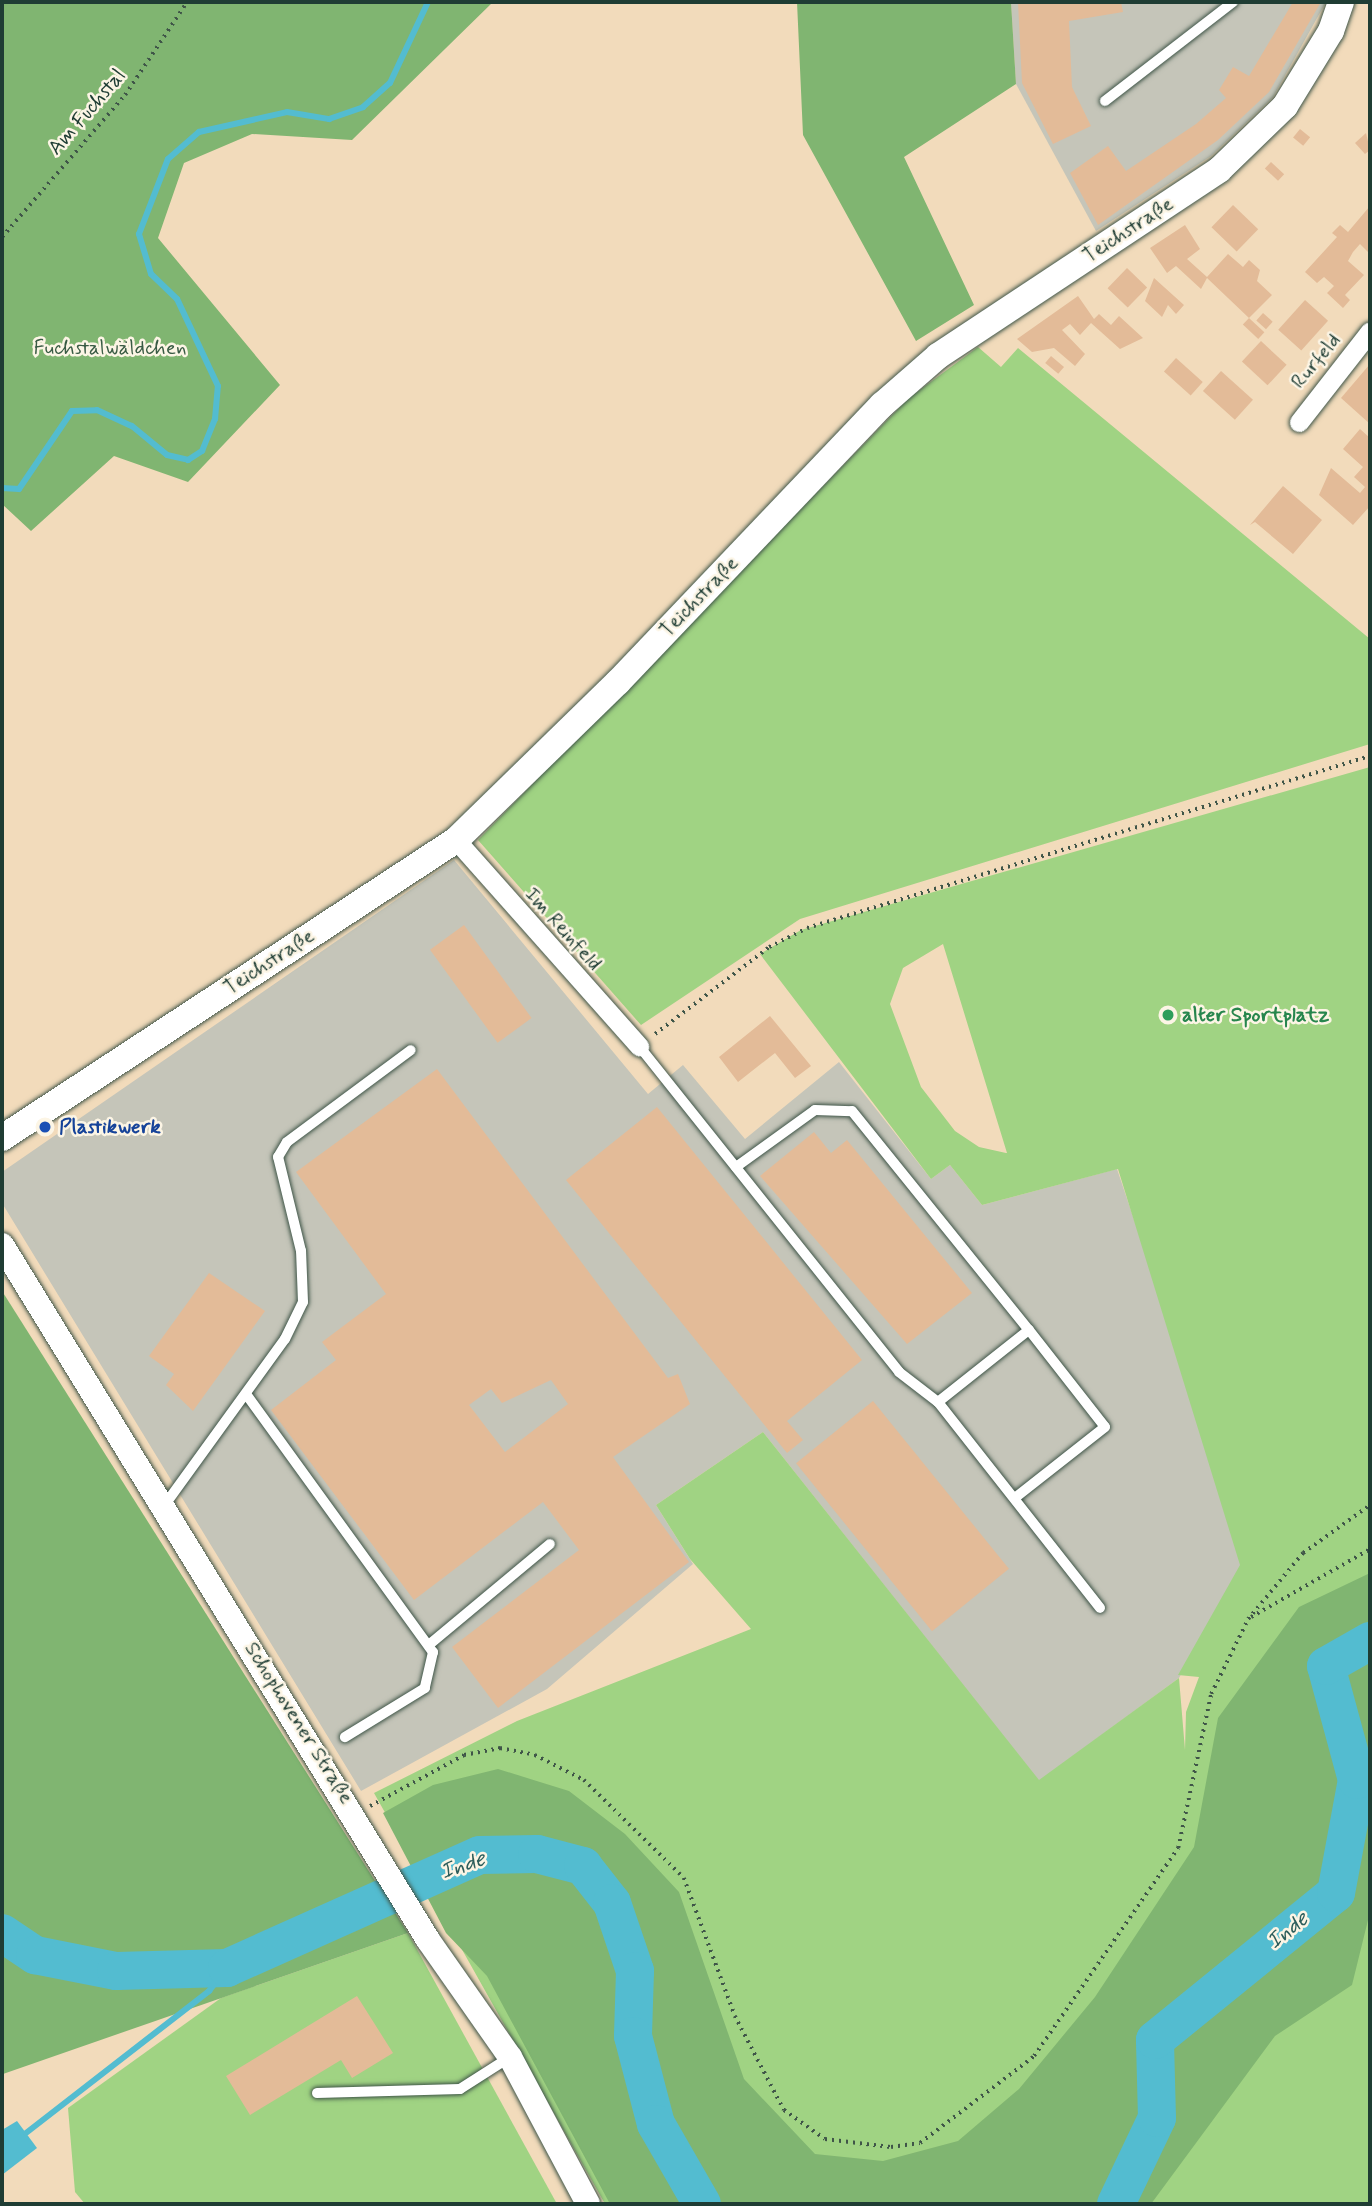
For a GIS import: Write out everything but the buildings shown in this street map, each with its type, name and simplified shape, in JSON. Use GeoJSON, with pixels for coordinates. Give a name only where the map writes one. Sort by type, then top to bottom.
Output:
{"type":"FeatureCollection","features":[{"type":"Feature","properties":{"kind":"main road","name":"Teichstraße"},"geometry":{"type":"LineString","coordinates":[[2,1138],[456,840],[891,396],[938,356],[1219,170],[1284,106],[1331,31],[1340,2]]}},
{"type":"Feature","properties":{"kind":"street","name":"Rurfeld"},"geometry":{"type":"LineString","coordinates":[[1299,422],[1370,331]]}},
{"type":"Feature","properties":{"kind":"street","name":"Im Reinfeld"},"geometry":{"type":"LineString","coordinates":[[456,840],[639,1046]]}},
{"type":"Feature","properties":{"kind":"street","name":"Schophovener Straße"},"geometry":{"type":"LineString","coordinates":[[2,1245],[360,1820],[428,1940],[510,2057],[587,2204]]}},
{"type":"Feature","properties":{"kind":"lane"},"geometry":{"type":"LineString","coordinates":[[1105,101],[1233,2]]}},
{"type":"Feature","properties":{"kind":"lane"},"geometry":{"type":"LineString","coordinates":[[639,1046],[899,1372],[938,1402],[1016,1497],[1100,1608]]}},
{"type":"Feature","properties":{"kind":"lane"},"geometry":{"type":"LineString","coordinates":[[164,1506],[246,1394],[303,1302],[301,1251],[278,1157],[287,1142],[411,1050]]}},
{"type":"Feature","properties":{"kind":"lane"},"geometry":{"type":"LineString","coordinates":[[736,1167],[815,1110],[852,1111],[1105,1427],[1016,1497]]}},
{"type":"Feature","properties":{"kind":"lane"},"geometry":{"type":"LineString","coordinates":[[938,1402],[1029,1330]]}},
{"type":"Feature","properties":{"kind":"lane"},"geometry":{"type":"LineString","coordinates":[[246,1394],[430,1644],[434,1663],[425,1688],[345,1737]]}},
{"type":"Feature","properties":{"kind":"lane"},"geometry":{"type":"LineString","coordinates":[[430,1644],[550,1544]]}},
{"type":"Feature","properties":{"kind":"lane"},"geometry":{"type":"LineString","coordinates":[[317,2093],[460,2089],[510,2057]]}},
{"type":"Feature","properties":{"kind":"path","name":"Am Fuchstal"},"geometry":{"type":"LineString","coordinates":[[2,237],[125,95],[187,2]]}},
{"type":"Feature","properties":{"kind":"path"},"geometry":{"type":"LineString","coordinates":[[639,1046],[769,947],[807,928],[1370,756]]}},
{"type":"Feature","properties":{"kind":"path"},"geometry":{"type":"LineString","coordinates":[[360,1820],[464,1755],[500,1748],[535,1755],[584,1780],[684,1878],[735,2016],[784,2109],[825,2139],[891,2147],[920,2143],[1034,2056],[1178,1848],[1211,1694],[1248,1619],[1303,1553],[1370,1505]]}},
{"type":"Feature","properties":{"kind":"path"},"geometry":{"type":"LineString","coordinates":[[1248,1619],[1370,1549]]}},
{"type":"Feature","properties":{"kind":"shaded area"},"geometry":{"type":"Polygon","coordinates":[[[1011,2],[1326,2],[1273,97],[1211,156],[1096,231],[1016,84],[1011,2]]]}},
{"type":"Feature","properties":{"kind":"shaded area"},"geometry":{"type":"Polygon","coordinates":[[[454,860],[648,1094],[683,1065],[745,1139],[839,1062],[931,1179],[950,1165],[982,1205],[1117,1169],[1248,1558],[1179,1678],[1039,1781],[763,1432],[656,1505],[693,1564],[547,1689],[361,1791],[2,1203],[2,1172],[454,860]]]}},
{"type":"Feature","properties":{"kind":"green space","name":"Fuchstalwäldchen"},"geometry":{"type":"Polygon","coordinates":[[[2,2],[493,2],[352,140],[252,134],[184,163],[158,238],[280,385],[188,482],[114,456],[31,531],[2,504],[2,2]]]}},
{"type":"Feature","properties":{"kind":"green space"},"geometry":{"type":"Polygon","coordinates":[[[797,2],[1011,2],[1016,84],[904,157],[974,305],[916,341],[803,135],[797,2]]]}},
{"type":"Feature","properties":{"kind":"green space"},"geometry":{"type":"Polygon","coordinates":[[[978,347],[1001,367],[1018,348],[1370,639],[1370,744],[800,919],[641,1025],[478,840],[909,398],[978,347]]]}},
{"type":"Feature","properties":{"kind":"green space"},"geometry":{"type":"Polygon","coordinates":[[[1370,767],[1370,2204],[605,2204],[374,1793],[517,1721],[751,1629],[690,1559],[656,1505],[763,1432],[1039,1780],[1179,1678],[1185,1750],[1186,1712],[1199,1677],[1178,1675],[1240,1565],[1118,1169],[982,1205],[950,1165],[931,1179],[760,954],[801,930],[1370,767]],[[943,944],[903,968],[890,1004],[921,1087],[955,1131],[979,1147],[1007,1153],[943,944]]]}},
{"type":"Feature","properties":{"kind":"green space"},"geometry":{"type":"Polygon","coordinates":[[[2,1291],[408,1933],[3,2074],[2,2074],[2,1291]]]}},
{"type":"Feature","properties":{"kind":"green space"},"geometry":{"type":"Polygon","coordinates":[[[1370,1573],[1370,1912],[1352,1985],[1275,2036],[1151,2204],[610,2204],[487,1976],[446,1933],[383,1813],[433,1785],[498,1769],[569,1791],[625,1834],[679,1892],[744,2079],[815,2154],[883,2161],[958,2141],[1019,2089],[1095,1997],[1194,1847],[1218,1718],[1299,1607],[1370,1573]]]}},
{"type":"Feature","properties":{"kind":"green space"},"geometry":{"type":"Polygon","coordinates":[[[408,1933],[557,2204],[85,2204],[75,2192],[68,2108],[221,1998],[408,1933]]]}},
{"type":"Feature","properties":{"kind":"water"},"geometry":{"type":"Polygon","coordinates":[[[17,2121],[37,2148],[2,2175],[2,2130],[17,2121]]]}},
{"type":"Feature","properties":{"kind":"waterway"},"geometry":{"type":"LineString","coordinates":[[2,488],[19,489],[72,411],[97,410],[132,426],[167,455],[188,460],[202,451],[215,419],[218,386],[177,299],[151,274],[139,234],[168,159],[199,132],[287,112],[329,119],[363,107],[390,83],[428,2]]}},
{"type":"Feature","properties":{"kind":"waterway","name":"Inde"},"geometry":{"type":"LineString","coordinates":[[1116,2204],[1157,2118],[1155,2040],[1336,1893],[1357,1780],[1326,1666],[1370,1641]]}},
{"type":"Feature","properties":{"kind":"waterway","name":"Inde"},"geometry":{"type":"LineString","coordinates":[[2,1933],[35,1955],[116,1971],[227,1968],[480,1855],[537,1854],[583,1866],[612,1903],[635,1971],[633,2036],[656,2124],[702,2204]]}},
{"type":"Feature","properties":{"kind":"waterway"},"geometry":{"type":"LineString","coordinates":[[26,2133],[209,1991],[227,1968]]}},
{"type":"Feature","properties":{"kind":"place","name":"alter Sportplatz"},"geometry":{"type":"Point","coordinates":[1168,1015]}},
{"type":"Feature","properties":{"kind":"place","name":"Plastikwerk"},"geometry":{"type":"Point","coordinates":[45,1127]}}]}
